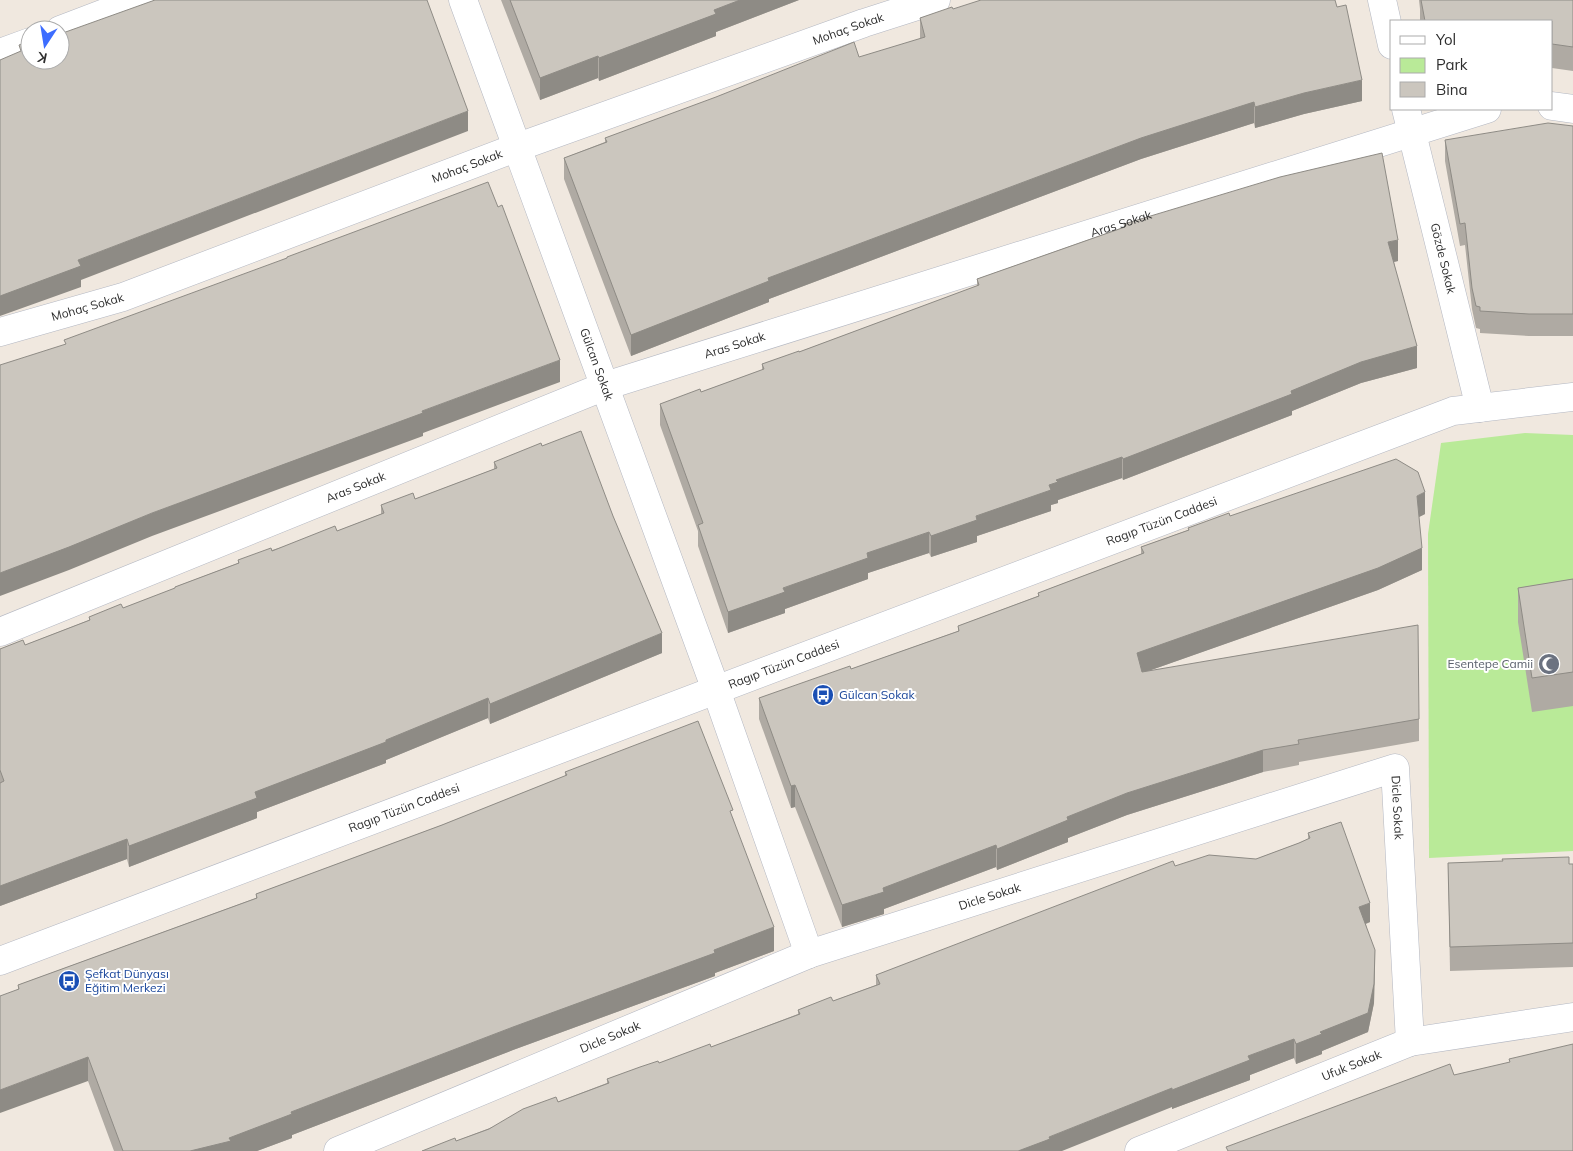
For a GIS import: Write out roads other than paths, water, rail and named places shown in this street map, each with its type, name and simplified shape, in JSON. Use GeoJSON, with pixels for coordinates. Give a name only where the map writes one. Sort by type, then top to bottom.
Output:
{"type":"FeatureCollection","features":[{"type":"Feature","properties":{"kind":"street"},"geometry":{"type":"LineString","coordinates":[[70,26],[139,0]]}},
{"type":"Feature","properties":{"kind":"street","name":"Gülcan Sokak"},"geometry":{"type":"LineString","coordinates":[[462,0],[518,147],[716,690],[809,954]]}},
{"type":"Feature","properties":{"kind":"street","name":"Mohaç Sokak"},"geometry":{"type":"LineString","coordinates":[[0,332],[123,297],[518,147],[864,23],[936,0]]}},
{"type":"Feature","properties":{"kind":"street"},"geometry":{"type":"LineString","coordinates":[[1382,0],[1390,36]]}},
{"type":"Feature","properties":{"kind":"street"},"geometry":{"type":"LineString","coordinates":[[0,53],[20,46]]}},
{"type":"Feature","properties":{"kind":"street"},"geometry":{"type":"LineString","coordinates":[[1553,106],[1573,109]]}},
{"type":"Feature","properties":{"kind":"street","name":"Aras Sokak"},"geometry":{"type":"LineString","coordinates":[[0,632],[605,386],[1409,121],[1480,110]]}},
{"type":"Feature","properties":{"kind":"street","name":"Gözde Sokak"},"geometry":{"type":"LineString","coordinates":[[1409,121],[1480,408]]}},
{"type":"Feature","properties":{"kind":"street","name":"Ragıp Tüzün Caddesi"},"geometry":{"type":"LineString","coordinates":[[0,961],[1453,411],[1573,397]]}},
{"type":"Feature","properties":{"kind":"street","name":"Dicle Sokak"},"geometry":{"type":"LineString","coordinates":[[338,1151],[809,954],[1395,768],[1410,1042]]}},
{"type":"Feature","properties":{"kind":"street","name":"Ufuk Sokak"},"geometry":{"type":"LineString","coordinates":[[1138,1151],[1410,1042],[1573,1017]]}},
{"type":"Feature","properties":{"kind":"place","name":"Esentepe Camii"},"geometry":{"type":"Point","coordinates":[1549,664]}},
{"type":"Feature","properties":{"kind":"place","name":"Gülcan Sokak"},"geometry":{"type":"Point","coordinates":[823,695]}},
{"type":"Feature","properties":{"kind":"place","name":"Şefkat Dünyası Eğitim Merkezi"},"geometry":{"type":"Point","coordinates":[69,981]}}]}
